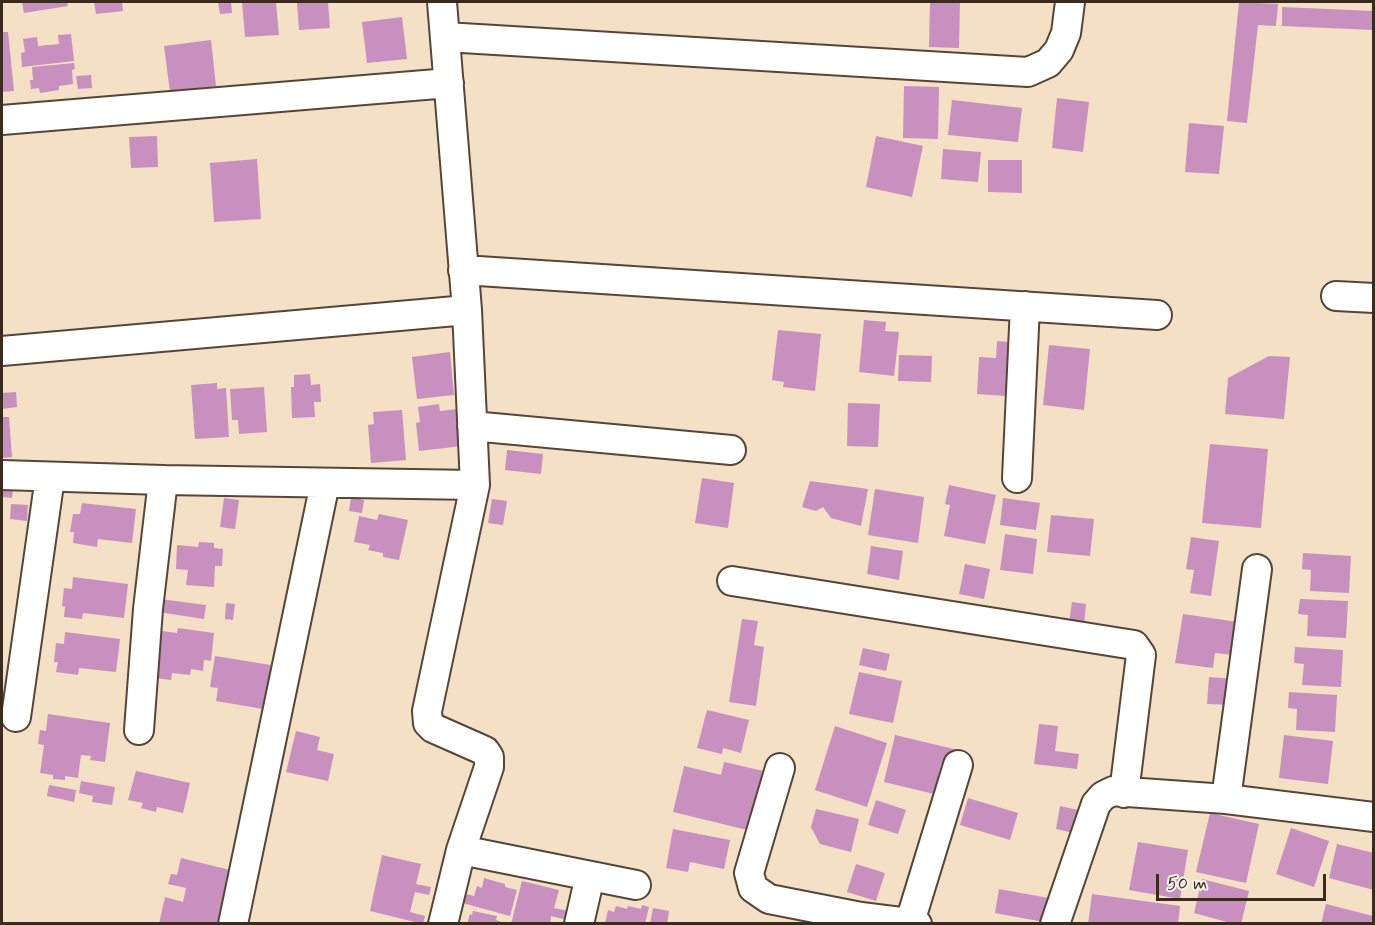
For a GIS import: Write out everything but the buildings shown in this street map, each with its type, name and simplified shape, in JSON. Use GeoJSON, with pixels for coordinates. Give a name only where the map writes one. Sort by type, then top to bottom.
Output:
{"type":"FeatureCollection","features":[{"type":"Feature","properties":{"kind":"street"},"geometry":{"type":"LineString","coordinates":[[442,2],[466,310],[475,485],[427,711],[428,723],[433,728],[485,751],[489,757],[489,767],[461,850],[443,924]]}},
{"type":"Feature","properties":{"kind":"street"},"geometry":{"type":"LineString","coordinates":[[445,37],[1029,72],[1048,63],[1059,50],[1066,33],[1070,2]]}},
{"type":"Feature","properties":{"kind":"street"},"geometry":{"type":"LineString","coordinates":[[2,120],[449,83]]}},
{"type":"Feature","properties":{"kind":"street"},"geometry":{"type":"LineString","coordinates":[[463,270],[1157,315]]}},
{"type":"Feature","properties":{"kind":"street"},"geometry":{"type":"LineString","coordinates":[[1336,296],[1374,298]]}},
{"type":"Feature","properties":{"kind":"street"},"geometry":{"type":"LineString","coordinates":[[1017,478],[1025,306]]}},
{"type":"Feature","properties":{"kind":"street"},"geometry":{"type":"LineString","coordinates":[[2,351],[466,310]]}},
{"type":"Feature","properties":{"kind":"street"},"geometry":{"type":"LineString","coordinates":[[472,426],[731,450]]}},
{"type":"Feature","properties":{"kind":"street"},"geometry":{"type":"LineString","coordinates":[[2,475],[475,485]]}},
{"type":"Feature","properties":{"kind":"street"},"geometry":{"type":"LineString","coordinates":[[16,717],[50,477]]}},
{"type":"Feature","properties":{"kind":"street"},"geometry":{"type":"LineString","coordinates":[[139,730],[148,609],[163,480]]}},
{"type":"Feature","properties":{"kind":"street"},"geometry":{"type":"LineString","coordinates":[[233,924],[325,483]]}},
{"type":"Feature","properties":{"kind":"street"},"geometry":{"type":"LineString","coordinates":[[1226,799],[1257,569]]}},
{"type":"Feature","properties":{"kind":"street"},"geometry":{"type":"LineString","coordinates":[[732,581],[1134,645],[1141,655],[1124,793]]}},
{"type":"Feature","properties":{"kind":"street"},"geometry":{"type":"LineString","coordinates":[[780,768],[749,873],[753,888],[769,899],[860,920],[913,923],[958,765]]}},
{"type":"Feature","properties":{"kind":"street"},"geometry":{"type":"LineString","coordinates":[[1055,924],[1096,804],[1103,796],[1113,791],[1226,799],[1374,817]]}},
{"type":"Feature","properties":{"kind":"street"},"geometry":{"type":"LineString","coordinates":[[461,850],[636,885]]}},
{"type":"Feature","properties":{"kind":"street"},"geometry":{"type":"LineString","coordinates":[[579,924],[590,876]]}}]}
